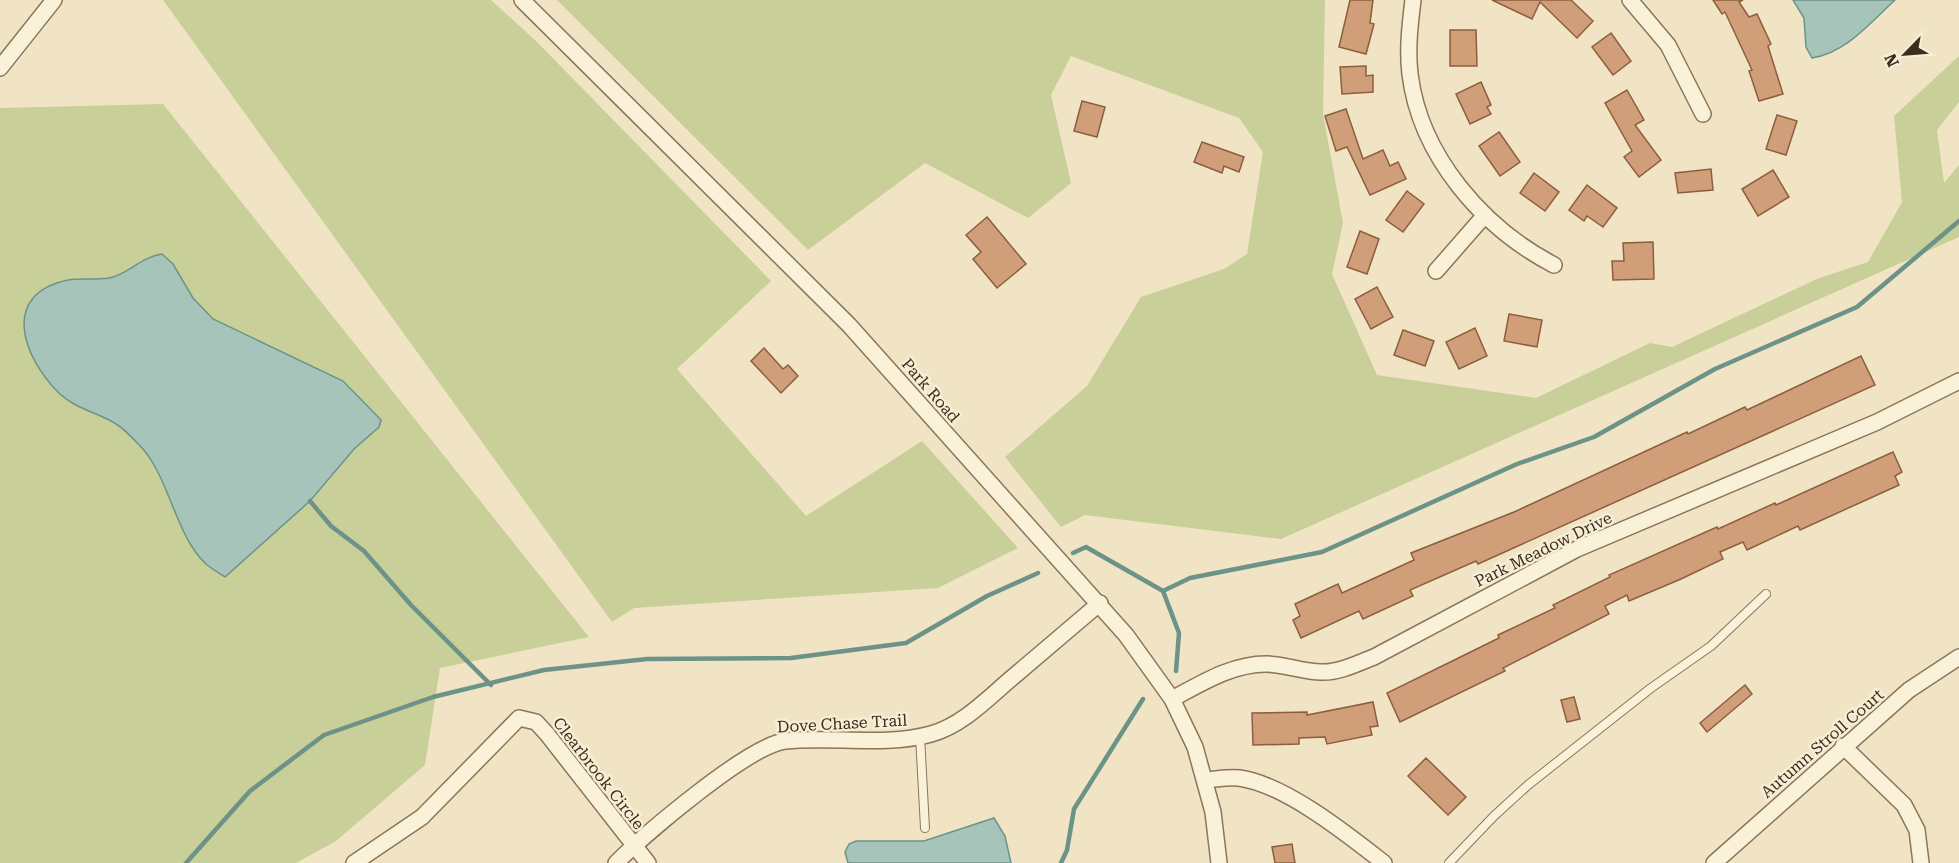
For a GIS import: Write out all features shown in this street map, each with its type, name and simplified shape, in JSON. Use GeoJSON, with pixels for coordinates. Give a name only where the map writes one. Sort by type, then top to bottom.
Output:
{"type":"FeatureCollection","features":[{"type":"Feature","properties":{"kind":"street"},"geometry":{"type":"LineString","coordinates":[[0,68],[54,0]]}},
{"type":"Feature","properties":{"kind":"street","name":"Park Road"},"geometry":{"type":"LineString","coordinates":[[522,0],[849,325],[961,452],[1100,603],[1172,699],[1195,747],[1213,812],[1218,863]]}},
{"type":"Feature","properties":{"kind":"street"},"geometry":{"type":"LineString","coordinates":[[1413,0],[1409,57],[1419,113],[1434,149],[1455,181],[1485,215],[1524,248],[1554,265]]}},
{"type":"Feature","properties":{"kind":"street"},"geometry":{"type":"LineString","coordinates":[[1630,0],[1668,45],[1703,114]]}},
{"type":"Feature","properties":{"kind":"street"},"geometry":{"type":"LineString","coordinates":[[1436,272],[1485,215]]}},
{"type":"Feature","properties":{"kind":"street","name":"Park Meadow Drive"},"geometry":{"type":"LineString","coordinates":[[1172,699],[1212,677],[1241,666],[1268,664],[1322,672],[1348,667],[1374,657],[1577,549],[1877,422],[1959,381]]}},
{"type":"Feature","properties":{"kind":"street","name":"Dove Chase Trail"},"geometry":{"type":"LineString","coordinates":[[616,863],[634,845],[744,758],[766,746],[785,741],[900,739],[932,734],[962,720],[1100,603]]}},
{"type":"Feature","properties":{"kind":"street","name":"Autumn Stroll Court"},"geometry":{"type":"LineString","coordinates":[[1714,863],[1843,746],[1909,690],[1959,657]]}},
{"type":"Feature","properties":{"kind":"street","name":"Clearbrook Circle"},"geometry":{"type":"LineString","coordinates":[[354,863],[422,817],[519,718],[536,722],[547,734],[648,863]]}},
{"type":"Feature","properties":{"kind":"street"},"geometry":{"type":"LineString","coordinates":[[1843,746],[1904,805],[1917,830],[1921,863]]}},
{"type":"Feature","properties":{"kind":"street"},"geometry":{"type":"LineString","coordinates":[[1206,780],[1239,778],[1269,788],[1338,827],[1384,863]]}},
{"type":"Feature","properties":{"kind":"lane"},"geometry":{"type":"LineString","coordinates":[[1449,863],[1494,816],[1528,785],[1651,688],[1725,634],[1766,594]]}},
{"type":"Feature","properties":{"kind":"lane"},"geometry":{"type":"LineString","coordinates":[[920,736],[925,828]]}},
{"type":"Feature","properties":{"kind":"green space"},"geometry":{"type":"Polygon","coordinates":[[[163,0],[491,0],[536,41],[771,281],[677,369],[806,516],[922,441],[1018,548],[938,588],[634,608],[612,622],[163,0]]]}},
{"type":"Feature","properties":{"kind":"green space"},"geometry":{"type":"Polygon","coordinates":[[[557,0],[1325,0],[1323,114],[1343,223],[1332,274],[1377,375],[1536,398],[1650,343],[1672,347],[1819,278],[1868,262],[1902,202],[1894,116],[1959,56],[1959,102],[1937,130],[1944,183],[1959,165],[1959,237],[1281,539],[1085,515],[1061,527],[1005,457],[1087,386],[1141,297],[1224,269],[1247,254],[1263,152],[1239,118],[1071,56],[1051,95],[1071,183],[1028,218],[925,163],[808,250],[557,0]]]}},
{"type":"Feature","properties":{"kind":"green space"},"geometry":{"type":"Polygon","coordinates":[[[163,104],[589,637],[440,668],[425,765],[336,841],[296,863],[0,863],[0,108],[163,104]]]}},
{"type":"Feature","properties":{"kind":"water"},"geometry":{"type":"Polygon","coordinates":[[[1793,0],[1895,0],[1847,43],[1836,50],[1812,58],[1806,47],[1804,18],[1793,0]]]}},
{"type":"Feature","properties":{"kind":"water"},"geometry":{"type":"Polygon","coordinates":[[[162,254],[173,264],[193,298],[213,319],[343,381],[381,420],[379,427],[354,449],[310,501],[225,577],[206,564],[196,553],[180,524],[160,476],[143,449],[116,424],[73,404],[60,394],[36,363],[24,328],[26,312],[33,299],[47,287],[68,280],[104,279],[116,276],[147,259],[162,254]]]}},
{"type":"Feature","properties":{"kind":"water"},"geometry":{"type":"Polygon","coordinates":[[[994,818],[1005,836],[1011,863],[848,863],[845,852],[849,844],[856,841],[924,841],[994,818]]]}},
{"type":"Feature","properties":{"kind":"building"},"geometry":{"type":"Polygon","coordinates":[[[1350,0],[1373,0],[1370,23],[1374,24],[1366,54],[1339,47],[1350,0]]]}},
{"type":"Feature","properties":{"kind":"building"},"geometry":{"type":"Polygon","coordinates":[[[1492,0],[1571,0],[1593,21],[1577,38],[1540,2],[1532,19],[1492,0]]]}},
{"type":"Feature","properties":{"kind":"building"},"geometry":{"type":"Polygon","coordinates":[[[1713,0],[1743,0],[1739,2],[1749,17],[1757,14],[1771,44],[1768,46],[1783,94],[1759,101],[1749,71],[1752,70],[1725,12],[1722,14],[1713,0]]]}},
{"type":"Feature","properties":{"kind":"building"},"geometry":{"type":"Polygon","coordinates":[[[1450,30],[1476,30],[1477,66],[1450,66],[1450,30]]]}},
{"type":"Feature","properties":{"kind":"building"},"geometry":{"type":"Polygon","coordinates":[[[1611,33],[1631,61],[1613,75],[1592,47],[1611,33]]]}},
{"type":"Feature","properties":{"kind":"building"},"geometry":{"type":"Polygon","coordinates":[[[1366,66],[1366,76],[1373,75],[1373,92],[1342,94],[1340,67],[1366,66]]]}},
{"type":"Feature","properties":{"kind":"building"},"geometry":{"type":"Polygon","coordinates":[[[1481,82],[1491,105],[1487,107],[1491,114],[1470,124],[1456,94],[1481,82]]]}},
{"type":"Feature","properties":{"kind":"building"},"geometry":{"type":"Polygon","coordinates":[[[1627,90],[1644,120],[1635,125],[1661,160],[1639,177],[1624,157],[1632,151],[1605,103],[1627,90]]]}},
{"type":"Feature","properties":{"kind":"building"},"geometry":{"type":"Polygon","coordinates":[[[1082,101],[1105,107],[1097,137],[1074,131],[1082,101]]]}},
{"type":"Feature","properties":{"kind":"building"},"geometry":{"type":"Polygon","coordinates":[[[1346,109],[1363,159],[1383,150],[1390,166],[1398,162],[1406,179],[1370,195],[1347,147],[1336,151],[1325,116],[1346,109]]]}},
{"type":"Feature","properties":{"kind":"building"},"geometry":{"type":"Polygon","coordinates":[[[1777,115],[1797,121],[1786,155],[1766,149],[1777,115]]]}},
{"type":"Feature","properties":{"kind":"building"},"geometry":{"type":"Polygon","coordinates":[[[1499,132],[1520,162],[1500,176],[1479,146],[1499,132]]]}},
{"type":"Feature","properties":{"kind":"building"},"geometry":{"type":"Polygon","coordinates":[[[1202,142],[1244,157],[1239,172],[1224,166],[1222,173],[1194,162],[1202,142]]]}},
{"type":"Feature","properties":{"kind":"building"},"geometry":{"type":"Polygon","coordinates":[[[1711,169],[1713,190],[1678,193],[1675,173],[1711,169]]]}},
{"type":"Feature","properties":{"kind":"building"},"geometry":{"type":"Polygon","coordinates":[[[1773,170],[1789,197],[1758,216],[1742,189],[1773,170]]]}},
{"type":"Feature","properties":{"kind":"building"},"geometry":{"type":"Polygon","coordinates":[[[1534,173],[1559,192],[1545,211],[1520,193],[1534,173]]]}},
{"type":"Feature","properties":{"kind":"building"},"geometry":{"type":"Polygon","coordinates":[[[1587,185],[1617,208],[1603,227],[1587,216],[1584,221],[1569,210],[1587,185]]]}},
{"type":"Feature","properties":{"kind":"building"},"geometry":{"type":"Polygon","coordinates":[[[1407,191],[1424,204],[1403,232],[1386,220],[1407,191]]]}},
{"type":"Feature","properties":{"kind":"building"},"geometry":{"type":"Polygon","coordinates":[[[987,217],[1026,264],[997,288],[973,259],[981,252],[966,235],[987,217]]]}},
{"type":"Feature","properties":{"kind":"building"},"geometry":{"type":"Polygon","coordinates":[[[1360,231],[1379,239],[1367,274],[1347,267],[1360,231]]]}},
{"type":"Feature","properties":{"kind":"building"},"geometry":{"type":"Polygon","coordinates":[[[1653,242],[1654,279],[1613,280],[1612,261],[1624,261],[1623,243],[1653,242]]]}},
{"type":"Feature","properties":{"kind":"building"},"geometry":{"type":"Polygon","coordinates":[[[1377,287],[1393,317],[1371,329],[1355,299],[1377,287]]]}},
{"type":"Feature","properties":{"kind":"building"},"geometry":{"type":"Polygon","coordinates":[[[1509,314],[1542,320],[1537,347],[1504,341],[1509,314]]]}},
{"type":"Feature","properties":{"kind":"building"},"geometry":{"type":"Polygon","coordinates":[[[1475,328],[1487,356],[1459,369],[1446,342],[1475,328]]]}},
{"type":"Feature","properties":{"kind":"building"},"geometry":{"type":"Polygon","coordinates":[[[1403,330],[1434,341],[1425,366],[1394,355],[1403,330]]]}},
{"type":"Feature","properties":{"kind":"building"},"geometry":{"type":"Polygon","coordinates":[[[764,348],[783,369],[788,365],[798,376],[781,393],[751,361],[764,348]]]}},
{"type":"Feature","properties":{"kind":"building"},"geometry":{"type":"Polygon","coordinates":[[[1861,356],[1875,385],[1478,564],[1476,561],[1410,590],[1413,596],[1363,619],[1359,611],[1301,638],[1293,620],[1300,616],[1295,604],[1338,584],[1342,593],[1414,560],[1411,553],[1514,512],[1745,407],[1747,410],[1861,356]]]}},
{"type":"Feature","properties":{"kind":"building"},"geometry":{"type":"Polygon","coordinates":[[[1893,452],[1902,472],[1895,476],[1899,485],[1800,530],[1798,526],[1747,550],[1743,542],[1720,552],[1723,559],[1629,601],[1627,595],[1605,606],[1609,614],[1503,668],[1505,671],[1400,722],[1387,693],[1499,638],[1498,635],[1555,608],[1553,605],[1610,577],[1609,575],[1717,527],[1718,529],[1775,503],[1776,505],[1893,452]]]}},
{"type":"Feature","properties":{"kind":"building"},"geometry":{"type":"Polygon","coordinates":[[[1745,685],[1752,694],[1707,732],[1700,723],[1745,685]]]}},
{"type":"Feature","properties":{"kind":"building"},"geometry":{"type":"Polygon","coordinates":[[[1574,697],[1580,719],[1567,722],[1561,700],[1574,697]]]}},
{"type":"Feature","properties":{"kind":"building"},"geometry":{"type":"Polygon","coordinates":[[[1373,702],[1378,726],[1370,727],[1372,735],[1327,744],[1325,737],[1299,738],[1299,744],[1253,745],[1252,713],[1307,712],[1307,715],[1373,702]]]}},
{"type":"Feature","properties":{"kind":"building"},"geometry":{"type":"Polygon","coordinates":[[[1426,758],[1466,797],[1448,815],[1408,776],[1426,758]]]}},
{"type":"Feature","properties":{"kind":"building"},"geometry":{"type":"Polygon","coordinates":[[[1292,844],[1295,863],[1275,863],[1272,847],[1292,844]]]}},
{"type":"Feature","properties":{"kind":"waterway"},"geometry":{"type":"LineString","coordinates":[[1163,591],[1190,578],[1322,552],[1517,464],[1594,437],[1715,369],[1857,307],[1959,221]]}},
{"type":"Feature","properties":{"kind":"waterway"},"geometry":{"type":"LineString","coordinates":[[310,501],[331,526],[364,551],[411,605],[491,685]]}},
{"type":"Feature","properties":{"kind":"waterway"},"geometry":{"type":"LineString","coordinates":[[1073,553],[1086,547],[1163,591],[1179,633],[1176,671]]}},
{"type":"Feature","properties":{"kind":"waterway"},"geometry":{"type":"LineString","coordinates":[[186,863],[250,791],[324,735],[433,697],[544,670],[647,659],[791,658],[906,643],[987,596],[1038,573]]}},
{"type":"Feature","properties":{"kind":"waterway"},"geometry":{"type":"LineString","coordinates":[[1061,863],[1067,850],[1074,809],[1143,699]]}}]}
